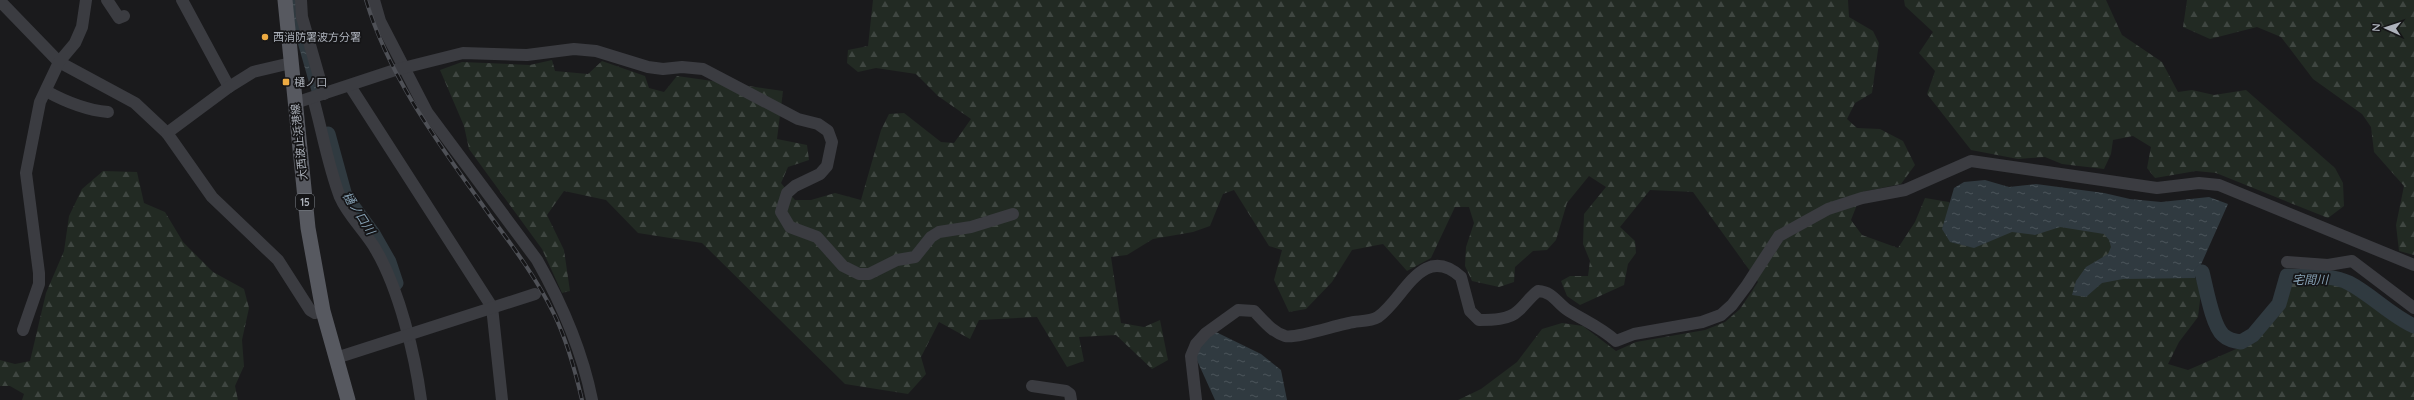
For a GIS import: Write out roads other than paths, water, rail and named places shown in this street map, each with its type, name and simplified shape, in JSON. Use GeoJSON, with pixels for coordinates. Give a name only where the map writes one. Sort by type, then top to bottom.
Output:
{"type":"FeatureCollection","features":[{"type":"Feature","properties":{"kind":"main road","name":"大西波止浜港線"},"geometry":{"type":"LineString","coordinates":[[285,0],[308,228],[323,311],[348,400]]}},
{"type":"Feature","properties":{"kind":"street"},"geometry":{"type":"LineString","coordinates":[[23,330],[39,284],[40,273],[26,174],[40,102],[59,62],[75,43],[82,27],[86,0]]}},
{"type":"Feature","properties":{"kind":"street"},"geometry":{"type":"LineString","coordinates":[[107,0],[119,18],[124,16]]}},
{"type":"Feature","properties":{"kind":"street"},"geometry":{"type":"LineString","coordinates":[[182,0],[229,87]]}},
{"type":"Feature","properties":{"kind":"street"},"geometry":{"type":"LineString","coordinates":[[301,0],[302,17],[341,198],[376,250],[389,277],[408,333],[418,372],[421,400]]}},
{"type":"Feature","properties":{"kind":"street"},"geometry":{"type":"LineString","coordinates":[[374,0],[380,21],[427,112],[537,260],[551,285],[566,313],[576,342],[592,400]]}},
{"type":"Feature","properties":{"kind":"street"},"geometry":{"type":"LineString","coordinates":[[0,1],[59,62],[135,103],[167,133],[212,197],[278,260],[310,310],[315,313],[323,311]]}},
{"type":"Feature","properties":{"kind":"street"},"geometry":{"type":"LineString","coordinates":[[295,103],[405,68],[463,53],[527,55],[574,49],[596,51],[655,68],[682,67],[703,69],[798,119],[818,124],[828,131],[832,142],[827,166],[820,174],[795,186],[787,193],[780,212],[790,227],[817,237],[843,266],[859,274],[869,274],[897,260],[915,257],[931,237],[939,232],[971,227],[1013,214]]}},
{"type":"Feature","properties":{"kind":"street"},"geometry":{"type":"LineString","coordinates":[[167,133],[229,87],[253,72],[291,63]]}},
{"type":"Feature","properties":{"kind":"street"},"geometry":{"type":"LineString","coordinates":[[350,86],[492,307],[502,400]]}},
{"type":"Feature","properties":{"kind":"street"},"geometry":{"type":"LineString","coordinates":[[46,90],[66,102],[95,111],[108,112]]}},
{"type":"Feature","properties":{"kind":"street"},"geometry":{"type":"LineString","coordinates":[[1196,400],[1191,368],[1191,356],[1196,344],[1206,333],[1238,310],[1254,311],[1268,326],[1286,336],[1294,336],[1370,320],[1383,313],[1417,274],[1427,268],[1436,266],[1446,267],[1461,277],[1470,311],[1479,320],[1510,316],[1518,311],[1531,296],[1538,291],[1552,295],[1568,311],[1585,318],[1616,341],[1634,334],[1702,322],[1721,315],[1732,305],[1779,236],[1828,209],[1862,198],[1906,190],[1971,161],[2157,188],[2199,183],[2218,185],[2414,265]]}},
{"type":"Feature","properties":{"kind":"street"},"geometry":{"type":"LineString","coordinates":[[2287,262],[2328,265],[2352,261],[2414,308]]}},
{"type":"Feature","properties":{"kind":"street"},"geometry":{"type":"LineString","coordinates":[[336,358],[408,333],[535,294]]}},
{"type":"Feature","properties":{"kind":"street"},"geometry":{"type":"LineString","coordinates":[[1032,386],[1066,391],[1070,394],[1071,400]]}},
{"type":"Feature","properties":{"kind":"water"},"geometry":{"type":"Polygon","coordinates":[[[290,0],[299,0],[321,90],[312,93],[294,30],[290,0]]]}},
{"type":"Feature","properties":{"kind":"water"},"geometry":{"type":"Polygon","coordinates":[[[1985,180],[2009,187],[2036,184],[2104,193],[2130,199],[2161,202],[2209,197],[2228,204],[2195,278],[2123,279],[2102,283],[2086,297],[2072,295],[2076,281],[2086,267],[2108,254],[2111,247],[2109,240],[2104,234],[2060,227],[2035,235],[2012,232],[1974,248],[1950,242],[1942,229],[1954,188],[1964,182],[1985,180]]]}},
{"type":"Feature","properties":{"kind":"water"},"geometry":{"type":"Polygon","coordinates":[[[1216,332],[1261,354],[1281,370],[1287,400],[1215,400],[1195,356],[1201,343],[1216,332]]]}},
{"type":"Feature","properties":{"kind":"waterway","name":"樋ノ口川"},"geometry":{"type":"LineString","coordinates":[[328,134],[345,196],[373,234],[389,262],[396,283]]}},
{"type":"Feature","properties":{"kind":"waterway","name":"宅間川"},"geometry":{"type":"LineString","coordinates":[[2202,272],[2210,305],[2219,330],[2227,338],[2234,341],[2241,342],[2253,335],[2279,304],[2287,276],[2319,276],[2342,280],[2365,293],[2397,316],[2414,326]]}},
{"type":"Feature","properties":{"kind":"railway"},"geometry":{"type":"LineString","coordinates":[[366,0],[376,30],[403,86],[437,140],[525,264],[540,288],[559,324],[567,345],[582,400]]}},
{"type":"Feature","properties":{"kind":"place","name":"西消防署波方分署"},"geometry":{"type":"Point","coordinates":[265,37]}},
{"type":"Feature","properties":{"kind":"place","name":"樋ノ口"},"geometry":{"type":"Point","coordinates":[286,82]}}]}
